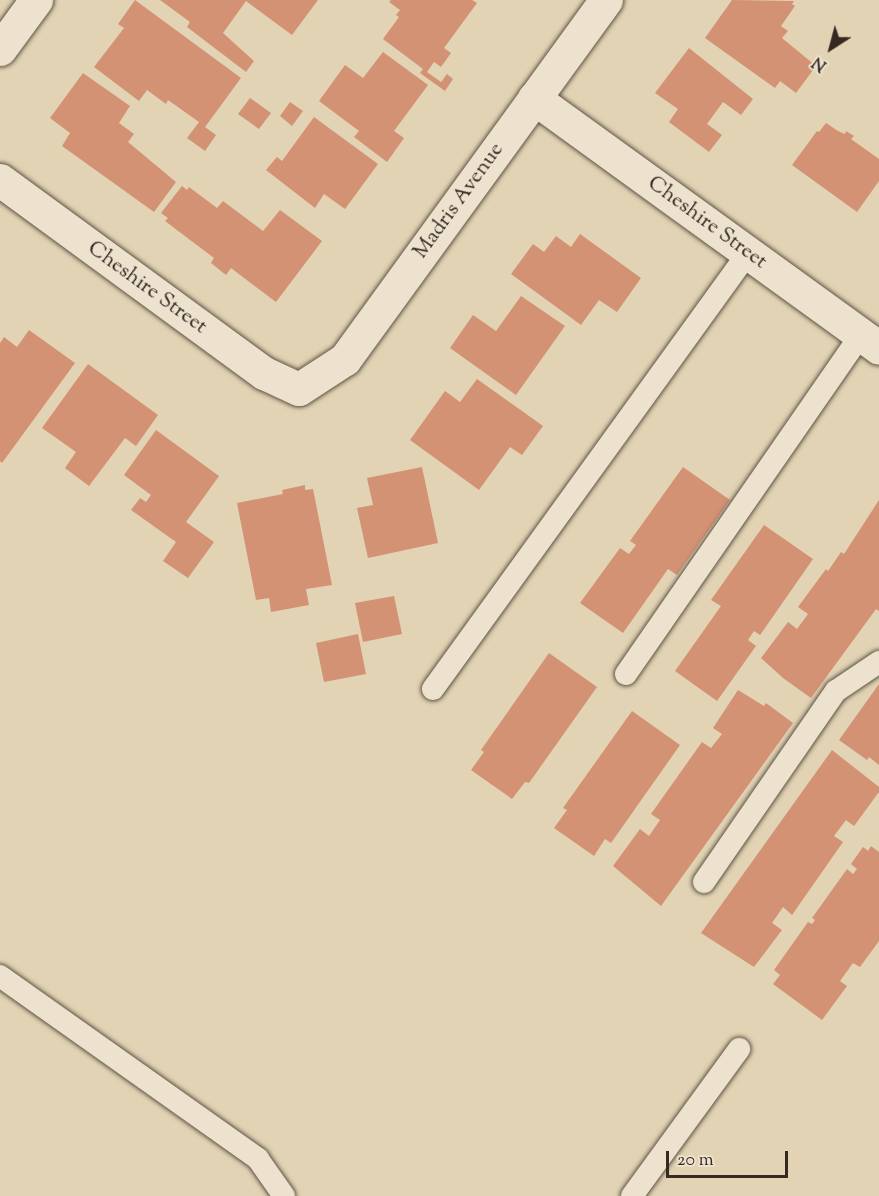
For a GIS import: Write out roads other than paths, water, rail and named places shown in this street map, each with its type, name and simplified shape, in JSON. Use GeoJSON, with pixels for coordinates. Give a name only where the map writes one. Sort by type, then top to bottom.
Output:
{"type":"FeatureCollection","features":[{"type":"Feature","properties":{"kind":"street"},"geometry":{"type":"LineString","coordinates":[[0,49],[36,0]]}},
{"type":"Feature","properties":{"kind":"street","name":"Madris Avenue"},"geometry":{"type":"LineString","coordinates":[[299,389],[345,359],[606,0]]}},
{"type":"Feature","properties":{"kind":"street","name":"Cheshire Street"},"geometry":{"type":"LineString","coordinates":[[534,98],[870,341]]}},
{"type":"Feature","properties":{"kind":"street","name":"Cheshire Street"},"geometry":{"type":"LineString","coordinates":[[0,180],[264,373],[299,389]]}},
{"type":"Feature","properties":{"kind":"lane"},"geometry":{"type":"LineString","coordinates":[[433,689],[748,253]]}},
{"type":"Feature","properties":{"kind":"lane"},"geometry":{"type":"LineString","coordinates":[[626,674],[870,341]]}},
{"type":"Feature","properties":{"kind":"lane"},"geometry":{"type":"LineString","coordinates":[[704,882],[836,691],[879,662]]}},
{"type":"Feature","properties":{"kind":"lane"},"geometry":{"type":"LineString","coordinates":[[0,976],[258,1159],[284,1196]]}},
{"type":"Feature","properties":{"kind":"lane"},"geometry":{"type":"LineString","coordinates":[[632,1196],[739,1049]]}}]}
